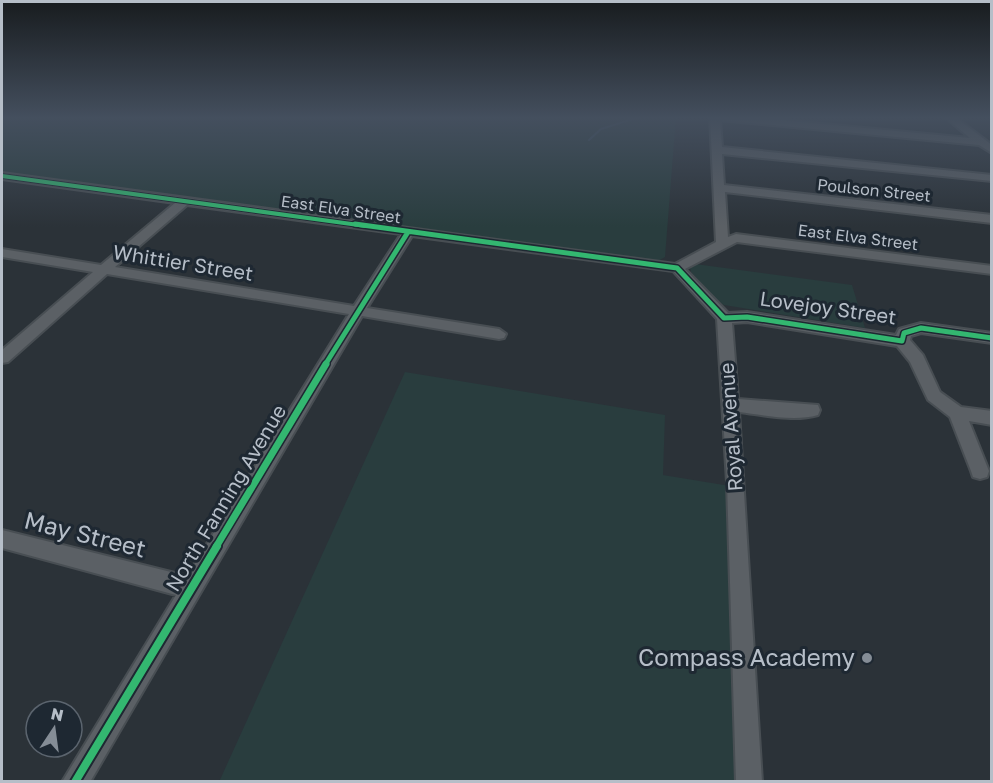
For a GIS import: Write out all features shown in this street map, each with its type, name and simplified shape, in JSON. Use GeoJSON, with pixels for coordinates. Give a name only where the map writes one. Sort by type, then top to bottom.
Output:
{"type":"FeatureCollection","features":[{"type":"Feature","properties":{"kind":"street"},"geometry":{"type":"LineString","coordinates":[[717,154],[722,244],[677,268],[723,318]]}},
{"type":"Feature","properties":{"kind":"street"},"geometry":{"type":"LineString","coordinates":[[752,154],[992,178]]}},
{"type":"Feature","properties":{"kind":"street","name":"East Elva Street"},"geometry":{"type":"LineString","coordinates":[[2,176],[677,268]]}},
{"type":"Feature","properties":{"kind":"street","name":"Poulson Street"},"geometry":{"type":"LineString","coordinates":[[718,188],[992,219]]}},
{"type":"Feature","properties":{"kind":"street"},"geometry":{"type":"LineString","coordinates":[[2,358],[184,201]]}},
{"type":"Feature","properties":{"kind":"street","name":"North Fanning Avenue"},"geometry":{"type":"LineString","coordinates":[[75,782],[358,311],[408,232]]}},
{"type":"Feature","properties":{"kind":"street","name":"East Elva Street"},"geometry":{"type":"LineString","coordinates":[[722,244],[736,238],[992,270]]}},
{"type":"Feature","properties":{"kind":"street","name":"Whittier Street"},"geometry":{"type":"LineString","coordinates":[[2,253],[499,334]]}},
{"type":"Feature","properties":{"kind":"street","name":"Lovejoy Street"},"geometry":{"type":"LineString","coordinates":[[723,318],[747,317],[902,341],[904,333],[921,328],[992,338]]}},
{"type":"Feature","properties":{"kind":"street","name":"Royal Avenue"},"geometry":{"type":"LineString","coordinates":[[723,318],[736,482],[748,782]]}},
{"type":"Feature","properties":{"kind":"street"},"geometry":{"type":"LineString","coordinates":[[902,341],[917,359],[934,396],[957,412],[992,418]]}},
{"type":"Feature","properties":{"kind":"street"},"geometry":{"type":"LineString","coordinates":[[730,404],[779,410],[812,410]]}},
{"type":"Feature","properties":{"kind":"street"},"geometry":{"type":"LineString","coordinates":[[957,412],[980,471]]}},
{"type":"Feature","properties":{"kind":"street","name":"May Street"},"geometry":{"type":"LineString","coordinates":[[2,540],[191,588]]}},
{"type":"Feature","properties":{"kind":"green space"},"geometry":{"type":"Polygon","coordinates":[[[2,154],[673,154],[665,257],[651,265],[2,176],[2,154]]]}},
{"type":"Feature","properties":{"kind":"green space"},"geometry":{"type":"Polygon","coordinates":[[[695,264],[852,285],[865,328],[724,305],[716,300],[691,272],[690,267],[695,264]]]}},
{"type":"Feature","properties":{"kind":"green space"},"geometry":{"type":"Polygon","coordinates":[[[405,372],[665,415],[663,475],[736,487],[749,781],[219,782],[405,372]]]}},
{"type":"Feature","properties":{"kind":"cycle path"},"geometry":{"type":"LineString","coordinates":[[2,176],[677,268],[724,318],[747,317],[902,341],[904,333],[921,328],[992,338]]}},
{"type":"Feature","properties":{"kind":"cycle path"},"geometry":{"type":"LineString","coordinates":[[75,782],[358,311],[408,232]]}},
{"type":"Feature","properties":{"kind":"place","name":"Compass Academy"},"geometry":{"type":"Point","coordinates":[867,658]}}]}
